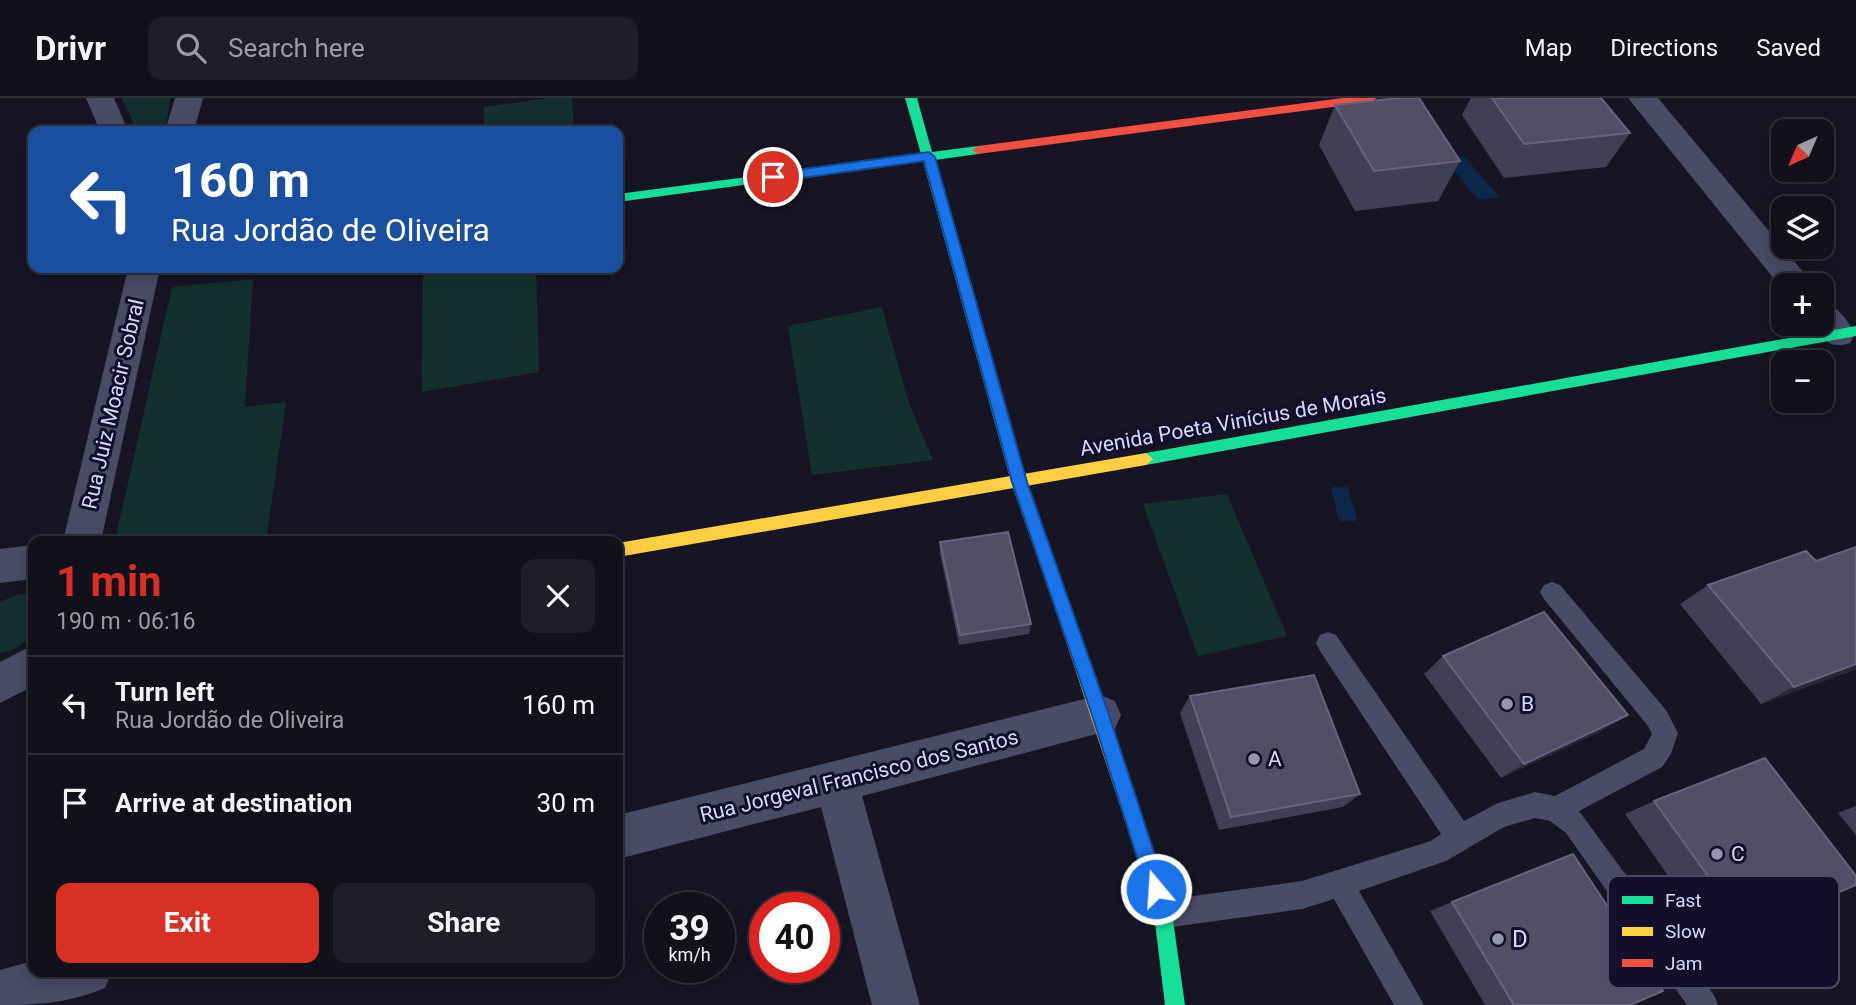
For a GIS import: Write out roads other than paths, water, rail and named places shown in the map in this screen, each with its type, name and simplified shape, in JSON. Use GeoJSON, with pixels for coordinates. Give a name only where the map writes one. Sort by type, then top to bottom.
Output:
{"type":"FeatureCollection","features":[{"type":"Feature","properties":{"kind":"street"},"geometry":{"type":"LineString","coordinates":[[100,98],[114,126]]}},
{"type":"Feature","properties":{"kind":"street"},"geometry":{"type":"LineString","coordinates":[[911,98],[1019,482],[1100,715],[1164,914],[1175,1005]]}},
{"type":"Feature","properties":{"kind":"street"},"geometry":{"type":"LineString","coordinates":[[623,197],[1371,98]]}},
{"type":"Feature","properties":{"kind":"street"},"geometry":{"type":"LineString","coordinates":[[1642,98],[1788,273]]}},
{"type":"Feature","properties":{"kind":"street","name":"Rua Juiz Moacir Sobral"},"geometry":{"type":"LineString","coordinates":[[83,536],[143,273]]}},
{"type":"Feature","properties":{"kind":"street","name":"Avenida Poeta Vinícius de Morais"},"geometry":{"type":"LineString","coordinates":[[623,550],[1019,482],[1839,326]]}},
{"type":"Feature","properties":{"kind":"street"},"geometry":{"type":"LineString","coordinates":[[0,684],[28,667]]}},
{"type":"Feature","properties":{"kind":"street","name":"Rua Jorgeval Francisco dos Santos"},"geometry":{"type":"LineString","coordinates":[[623,836],[1100,715]]}},
{"type":"Feature","properties":{"kind":"street"},"geometry":{"type":"LineString","coordinates":[[836,782],[896,1005]]}},
{"type":"Feature","properties":{"kind":"street"},"geometry":{"type":"LineString","coordinates":[[0,994],[65,977]]}},
{"type":"Feature","properties":{"kind":"lane"},"geometry":{"type":"LineString","coordinates":[[1552,593],[1657,718],[1665,733],[1662,745],[1653,758],[1556,809]]}},
{"type":"Feature","properties":{"kind":"lane"},"geometry":{"type":"LineString","coordinates":[[1328,643],[1460,839]]}},
{"type":"Feature","properties":{"kind":"lane"},"geometry":{"type":"LineString","coordinates":[[1164,914],[1302,895],[1340,884],[1437,852],[1498,816],[1535,805],[1556,809],[1575,824],[1612,876]]}},
{"type":"Feature","properties":{"kind":"lane"},"geometry":{"type":"LineString","coordinates":[[1340,884],[1410,1005]]}},
{"type":"Feature","properties":{"kind":"lane"},"geometry":{"type":"LineString","coordinates":[[1692,988],[1704,1005]]}},
{"type":"Feature","properties":{"kind":"water"},"geometry":{"type":"Polygon","coordinates":[[[1464,156],[1500,198],[1477,199],[1447,161],[1464,156]]]}},
{"type":"Feature","properties":{"kind":"water"},"geometry":{"type":"Polygon","coordinates":[[[1331,487],[1348,487],[1357,521],[1339,521],[1331,487]]]}},
{"type":"Feature","properties":{"kind":"place","name":"B"},"geometry":{"type":"Point","coordinates":[1507,704]}},
{"type":"Feature","properties":{"kind":"place","name":"A"},"geometry":{"type":"Point","coordinates":[1254,759]}},
{"type":"Feature","properties":{"kind":"place","name":"C"},"geometry":{"type":"Point","coordinates":[1717,854]}},
{"type":"Feature","properties":{"kind":"place","name":"D"},"geometry":{"type":"Point","coordinates":[1498,939]}}]}
